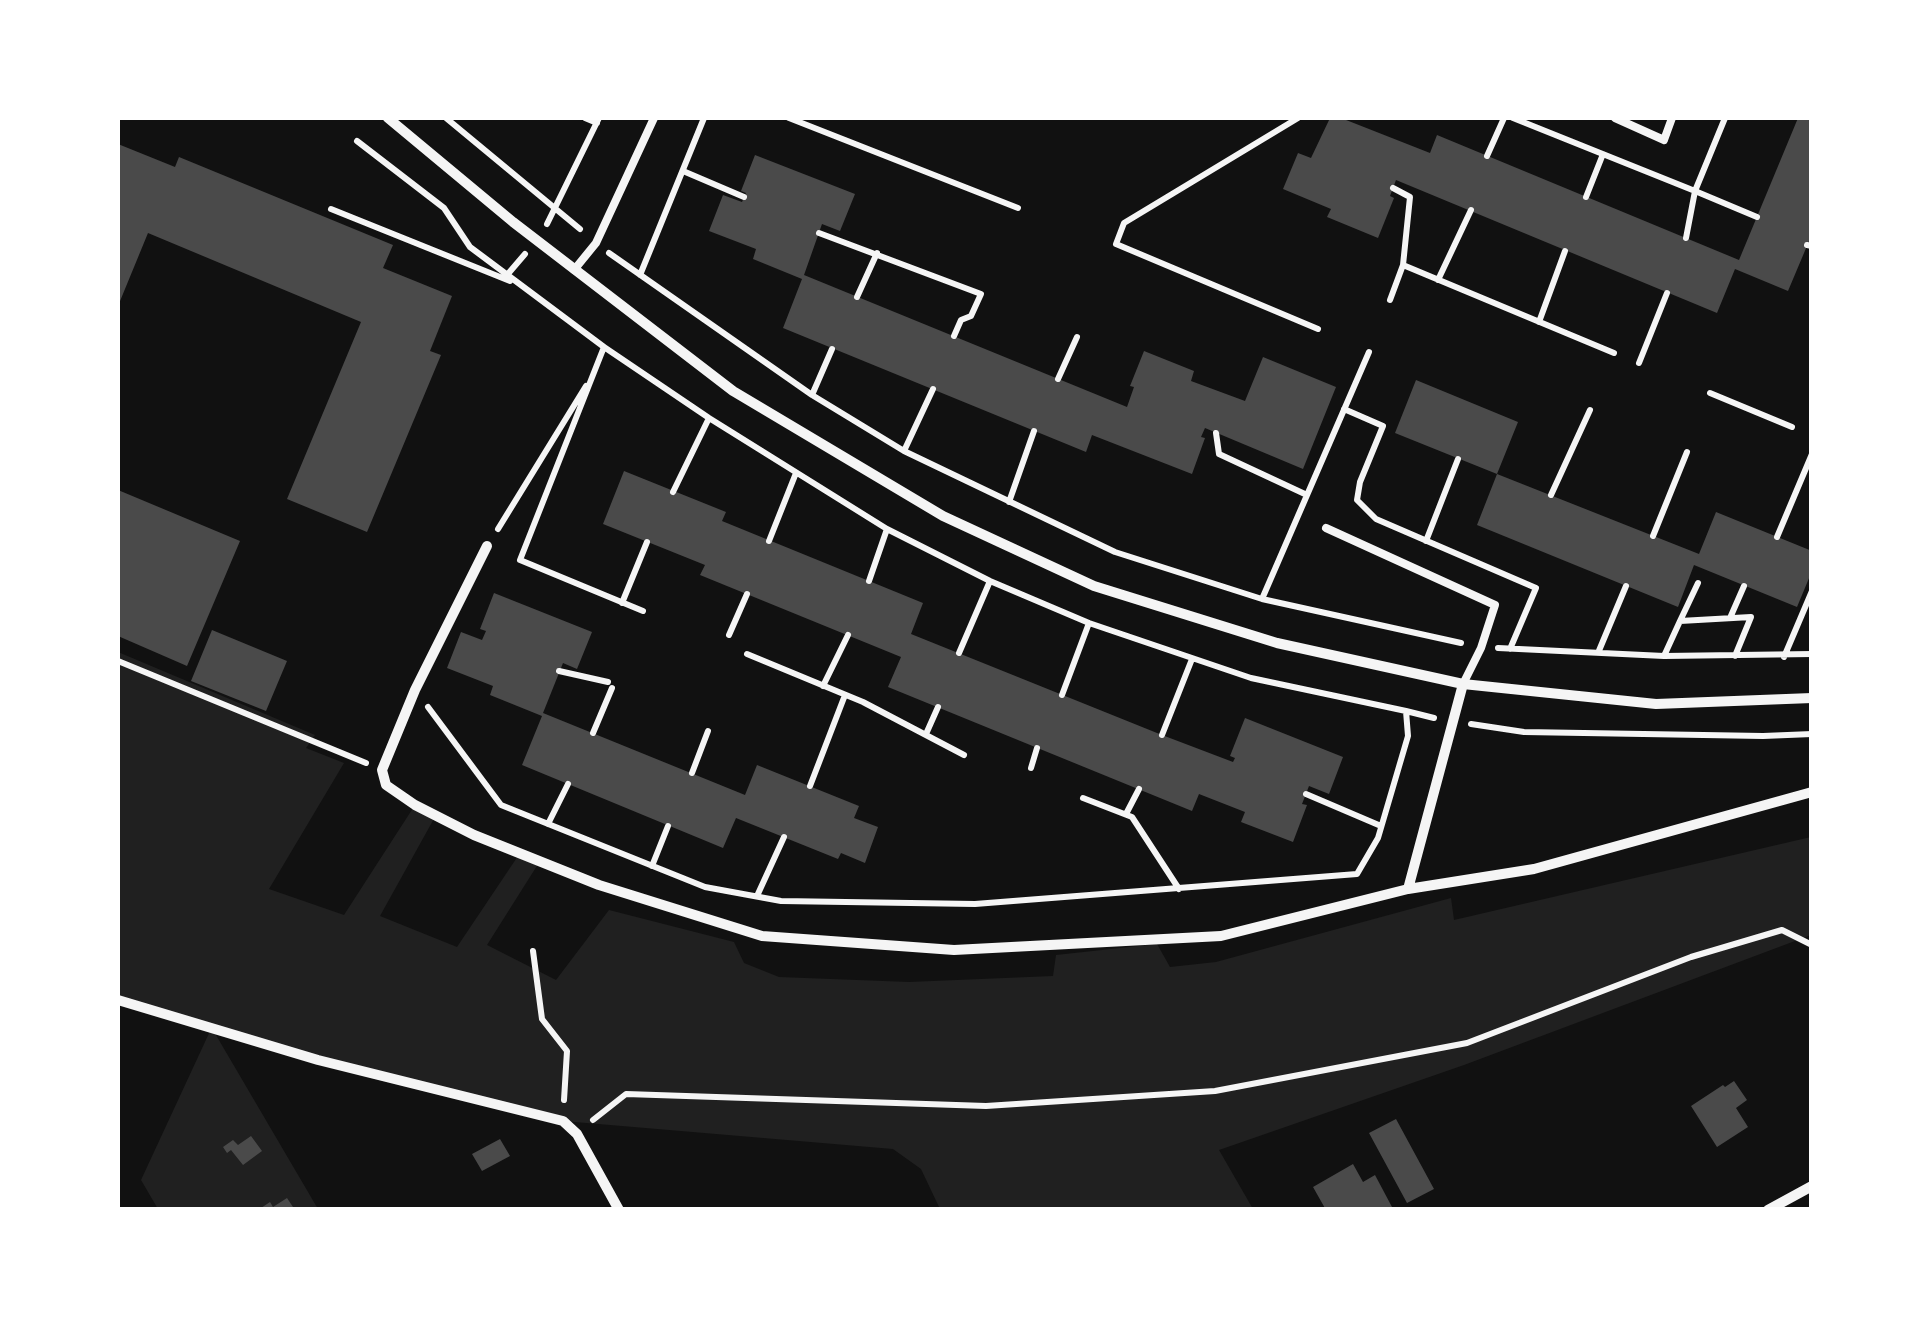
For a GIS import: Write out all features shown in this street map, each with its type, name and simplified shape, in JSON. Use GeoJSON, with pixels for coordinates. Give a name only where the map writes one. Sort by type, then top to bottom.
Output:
{"type":"FeatureCollection","features":[{"type":"Feature","properties":{"kind":"street"},"geometry":{"type":"LineString","coordinates":[[388,118],[536,241],[734,391],[943,516],[1094,586],[1277,643],[1463,684],[1656,704],[1812,698]]}},
{"type":"Feature","properties":{"kind":"street"},"geometry":{"type":"LineString","coordinates":[[487,546],[415,690],[382,770],[386,784],[474,835],[599,885],[762,936],[954,950],[1220,936],[1408,889],[1534,869],[1812,792]]}},
{"type":"Feature","properties":{"kind":"street"},"geometry":{"type":"LineString","coordinates":[[1408,889],[1463,684]]}},
{"type":"Feature","properties":{"kind":"street"},"geometry":{"type":"LineString","coordinates":[[118,1000],[318,1060],[563,1121],[577,1134],[619,1210]]}},
{"type":"Feature","properties":{"kind":"street"},"geometry":{"type":"LineString","coordinates":[[1768,1210],[1812,1186]]}},
{"type":"Feature","properties":{"kind":"lane"},"geometry":{"type":"LineString","coordinates":[[574,270],[596,243],[654,118]]}},
{"type":"Feature","properties":{"kind":"lane"},"geometry":{"type":"LineString","coordinates":[[1615,118],[1664,140],[1672,118]]}},
{"type":"Feature","properties":{"kind":"lane"},"geometry":{"type":"LineString","coordinates":[[1326,528],[1494,605],[1481,648],[1463,684]]}},
{"type":"Feature","properties":{"kind":"path"},"geometry":{"type":"LineString","coordinates":[[446,118],[596,243],[812,395],[904,452],[1115,552],[1262,599],[1481,648],[1664,656],[1812,654]]}},
{"type":"Feature","properties":{"kind":"path"},"geometry":{"type":"LineString","coordinates":[[507,276],[556,209],[598,120],[585,118]]}},
{"type":"Feature","properties":{"kind":"path"},"geometry":{"type":"LineString","coordinates":[[640,275],[704,118]]}},
{"type":"Feature","properties":{"kind":"path"},"geometry":{"type":"LineString","coordinates":[[789,118],[1018,208]]}},
{"type":"Feature","properties":{"kind":"path"},"geometry":{"type":"LineString","coordinates":[[1298,118],[1124,223],[1116,244],[1318,329]]}},
{"type":"Feature","properties":{"kind":"path"},"geometry":{"type":"LineString","coordinates":[[1488,156],[1504,118]]}},
{"type":"Feature","properties":{"kind":"path"},"geometry":{"type":"LineString","coordinates":[[1513,118],[1757,217]]}},
{"type":"Feature","properties":{"kind":"path"},"geometry":{"type":"LineString","coordinates":[[1686,238],[1695,191],[1725,118]]}},
{"type":"Feature","properties":{"kind":"path"},"geometry":{"type":"LineString","coordinates":[[357,141],[444,208],[470,247],[604,347],[710,418],[886,530],[990,582],[1088,623],[1251,678],[1453,722],[1524,732],[1812,734]]}},
{"type":"Feature","properties":{"kind":"path"},"geometry":{"type":"LineString","coordinates":[[1586,196],[1602,154]]}},
{"type":"Feature","properties":{"kind":"path"},"geometry":{"type":"LineString","coordinates":[[683,171],[744,197]]}},
{"type":"Feature","properties":{"kind":"path"},"geometry":{"type":"LineString","coordinates":[[1390,300],[1403,265],[1410,197],[1393,188]]}},
{"type":"Feature","properties":{"kind":"path"},"geometry":{"type":"LineString","coordinates":[[330,209],[520,285]]}},
{"type":"Feature","properties":{"kind":"path"},"geometry":{"type":"LineString","coordinates":[[1438,280],[1471,210]]}},
{"type":"Feature","properties":{"kind":"path"},"geometry":{"type":"LineString","coordinates":[[819,233],[981,294],[954,336]]}},
{"type":"Feature","properties":{"kind":"path"},"geometry":{"type":"LineString","coordinates":[[1539,322],[1566,251]]}},
{"type":"Feature","properties":{"kind":"path"},"geometry":{"type":"LineString","coordinates":[[857,296],[878,254]]}},
{"type":"Feature","properties":{"kind":"path"},"geometry":{"type":"LineString","coordinates":[[1403,265],[1614,353]]}},
{"type":"Feature","properties":{"kind":"path"},"geometry":{"type":"LineString","coordinates":[[1639,363],[1668,293]]}},
{"type":"Feature","properties":{"kind":"path"},"geometry":{"type":"LineString","coordinates":[[1058,380],[1077,337]]}},
{"type":"Feature","properties":{"kind":"path"},"geometry":{"type":"LineString","coordinates":[[520,560],[604,347]]}},
{"type":"Feature","properties":{"kind":"path"},"geometry":{"type":"LineString","coordinates":[[812,395],[832,350]]}},
{"type":"Feature","properties":{"kind":"path"},"geometry":{"type":"LineString","coordinates":[[1262,599],[1369,352]]}},
{"type":"Feature","properties":{"kind":"path"},"geometry":{"type":"LineString","coordinates":[[594,372],[487,546],[642,611]]}},
{"type":"Feature","properties":{"kind":"path"},"geometry":{"type":"LineString","coordinates":[[904,452],[933,389]]}},
{"type":"Feature","properties":{"kind":"path"},"geometry":{"type":"LineString","coordinates":[[1710,393],[1792,427]]}},
{"type":"Feature","properties":{"kind":"path"},"geometry":{"type":"LineString","coordinates":[[1344,410],[1383,426],[1360,482],[1358,500],[1376,519],[1536,588],[1510,649]]}},
{"type":"Feature","properties":{"kind":"path"},"geometry":{"type":"LineString","coordinates":[[1550,496],[1590,410]]}},
{"type":"Feature","properties":{"kind":"path"},"geometry":{"type":"LineString","coordinates":[[674,492],[710,418]]}},
{"type":"Feature","properties":{"kind":"path"},"geometry":{"type":"LineString","coordinates":[[1009,502],[1034,431]]}},
{"type":"Feature","properties":{"kind":"path"},"geometry":{"type":"LineString","coordinates":[[1216,433],[1219,454],[1307,494]]}},
{"type":"Feature","properties":{"kind":"path"},"geometry":{"type":"LineString","coordinates":[[1653,536],[1687,452]]}},
{"type":"Feature","properties":{"kind":"path"},"geometry":{"type":"LineString","coordinates":[[1777,537],[1812,454]]}},
{"type":"Feature","properties":{"kind":"path"},"geometry":{"type":"LineString","coordinates":[[1426,541],[1458,459]]}},
{"type":"Feature","properties":{"kind":"path"},"geometry":{"type":"LineString","coordinates":[[769,540],[796,473]]}},
{"type":"Feature","properties":{"kind":"path"},"geometry":{"type":"LineString","coordinates":[[869,581],[886,530]]}},
{"type":"Feature","properties":{"kind":"path"},"geometry":{"type":"LineString","coordinates":[[622,603],[646,542]]}},
{"type":"Feature","properties":{"kind":"path"},"geometry":{"type":"LineString","coordinates":[[959,654],[990,582]]}},
{"type":"Feature","properties":{"kind":"path"},"geometry":{"type":"LineString","coordinates":[[1664,656],[1698,583]]}},
{"type":"Feature","properties":{"kind":"path"},"geometry":{"type":"LineString","coordinates":[[1598,653],[1626,586]]}},
{"type":"Feature","properties":{"kind":"path"},"geometry":{"type":"LineString","coordinates":[[1730,618],[1744,586]]}},
{"type":"Feature","properties":{"kind":"path"},"geometry":{"type":"LineString","coordinates":[[1784,656],[1812,591]]}},
{"type":"Feature","properties":{"kind":"path"},"geometry":{"type":"LineString","coordinates":[[729,635],[747,594]]}},
{"type":"Feature","properties":{"kind":"path"},"geometry":{"type":"LineString","coordinates":[[1800,618],[1812,616]]}},
{"type":"Feature","properties":{"kind":"path"},"geometry":{"type":"LineString","coordinates":[[1680,622],[1752,618],[1734,656]]}},
{"type":"Feature","properties":{"kind":"path"},"geometry":{"type":"LineString","coordinates":[[1062,695],[1088,623]]}},
{"type":"Feature","properties":{"kind":"path"},"geometry":{"type":"LineString","coordinates":[[823,686],[848,635]]}},
{"type":"Feature","properties":{"kind":"path"},"geometry":{"type":"LineString","coordinates":[[746,654],[845,695],[964,755]]}},
{"type":"Feature","properties":{"kind":"path"},"geometry":{"type":"LineString","coordinates":[[1162,735],[1192,659]]}},
{"type":"Feature","properties":{"kind":"path"},"geometry":{"type":"LineString","coordinates":[[118,661],[382,770]]}},
{"type":"Feature","properties":{"kind":"path"},"geometry":{"type":"LineString","coordinates":[[559,671],[610,685],[593,733]]}},
{"type":"Feature","properties":{"kind":"path"},"geometry":{"type":"LineString","coordinates":[[415,690],[500,805],[705,887],[781,901],[975,904],[1356,874],[1378,838],[1408,736],[1406,712]]}},
{"type":"Feature","properties":{"kind":"path"},"geometry":{"type":"LineString","coordinates":[[810,786],[845,695]]}},
{"type":"Feature","properties":{"kind":"path"},"geometry":{"type":"LineString","coordinates":[[926,734],[938,708]]}},
{"type":"Feature","properties":{"kind":"path"},"geometry":{"type":"LineString","coordinates":[[692,774],[708,731]]}},
{"type":"Feature","properties":{"kind":"path"},"geometry":{"type":"LineString","coordinates":[[1031,768],[1038,748]]}},
{"type":"Feature","properties":{"kind":"path"},"geometry":{"type":"LineString","coordinates":[[548,824],[568,784]]}},
{"type":"Feature","properties":{"kind":"path"},"geometry":{"type":"LineString","coordinates":[[1126,814],[1138,789]]}},
{"type":"Feature","properties":{"kind":"path"},"geometry":{"type":"LineString","coordinates":[[1306,794],[1381,826]]}},
{"type":"Feature","properties":{"kind":"path"},"geometry":{"type":"LineString","coordinates":[[1083,798],[1132,817],[1180,890]]}},
{"type":"Feature","properties":{"kind":"path"},"geometry":{"type":"LineString","coordinates":[[652,866],[668,826]]}},
{"type":"Feature","properties":{"kind":"path"},"geometry":{"type":"LineString","coordinates":[[757,896],[784,836]]}},
{"type":"Feature","properties":{"kind":"path"},"geometry":{"type":"LineString","coordinates":[[577,1134],[626,1094],[986,1106],[1215,1091],[1467,1043],[1691,958],[1782,930],[1812,946]]}},
{"type":"Feature","properties":{"kind":"path"},"geometry":{"type":"LineString","coordinates":[[533,952],[542,1020],[568,1051],[563,1121]]}},
{"type":"Feature","properties":{"kind":"shaded area"},"geometry":{"type":"Polygon","coordinates":[[[118,652],[315,735],[306,748],[344,763],[269,889],[344,915],[415,805],[436,815],[380,916],[457,947],[520,853],[540,861],[487,945],[556,980],[609,910],[734,942],[744,963],[779,977],[909,982],[1053,976],[1056,955],[1157,944],[1170,967],[1216,962],[1451,898],[1454,920],[1811,837],[1811,935],[1464,1065],[1219,1150],[1253,1209],[940,1209],[921,1169],[893,1149],[563,1121],[213,1030],[318,1209],[158,1209],[141,1180],[211,1029],[118,1000],[118,652]]]}},
{"type":"Feature","properties":{"kind":"building"},"geometry":{"type":"Polygon","coordinates":[[[1330,118],[1341,118],[1430,153],[1437,135],[1739,260],[1798,118],[1812,118],[1812,234],[1788,291],[1735,269],[1717,313],[1396,180],[1390,196],[1394,198],[1378,238],[1327,217],[1331,209],[1283,189],[1298,153],[1311,158],[1330,118]]]}},
{"type":"Feature","properties":{"kind":"building"},"geometry":{"type":"Polygon","coordinates":[[[118,144],[175,167],[179,157],[393,245],[383,268],[452,296],[430,351],[441,355],[367,532],[287,499],[361,322],[148,233],[118,306],[118,144]]]}},
{"type":"Feature","properties":{"kind":"building"},"geometry":{"type":"Polygon","coordinates":[[[755,155],[855,194],[840,231],[822,224],[804,275],[1127,407],[1134,387],[1130,386],[1144,351],[1194,371],[1191,381],[1245,401],[1263,357],[1336,387],[1303,469],[1205,428],[1192,474],[1092,435],[1086,452],[783,328],[802,279],[753,259],[756,249],[709,231],[723,195],[742,202],[746,193],[741,191],[755,155]]]}},
{"type":"Feature","properties":{"kind":"building"},"geometry":{"type":"Polygon","coordinates":[[[1416,380],[1518,422],[1497,474],[1395,433],[1416,380]]]}},
{"type":"Feature","properties":{"kind":"building"},"geometry":{"type":"Polygon","coordinates":[[[624,471],[726,512],[722,521],[923,603],[911,634],[1162,735],[1233,762],[1235,758],[1230,756],[1245,718],[1343,757],[1329,794],[1309,786],[1302,804],[1307,805],[1293,842],[1241,822],[1245,812],[1199,794],[1192,811],[888,687],[901,657],[700,575],[705,565],[603,524],[624,471]]]}},
{"type":"Feature","properties":{"kind":"building"},"geometry":{"type":"Polygon","coordinates":[[[1497,474],[1699,554],[1716,512],[1812,551],[1812,571],[1797,607],[1694,565],[1678,607],[1477,525],[1497,474]]]}},
{"type":"Feature","properties":{"kind":"building"},"geometry":{"type":"Polygon","coordinates":[[[118,490],[240,541],[187,666],[118,636],[118,490]]]}},
{"type":"Feature","properties":{"kind":"building"},"geometry":{"type":"Polygon","coordinates":[[[494,593],[592,632],[577,669],[563,663],[543,713],[745,795],[757,765],[859,806],[854,818],[878,827],[865,863],[841,853],[838,859],[736,818],[723,848],[522,765],[542,716],[490,695],[493,686],[447,668],[461,632],[482,640],[486,631],[480,629],[494,593]]]}},
{"type":"Feature","properties":{"kind":"building"},"geometry":{"type":"Polygon","coordinates":[[[212,630],[287,661],[266,711],[191,681],[212,630]]]}},
{"type":"Feature","properties":{"kind":"building"},"geometry":{"type":"Polygon","coordinates":[[[1734,1081],[1747,1100],[1736,1108],[1748,1127],[1717,1147],[1691,1106],[1734,1081]]]}},
{"type":"Feature","properties":{"kind":"building"},"geometry":{"type":"Polygon","coordinates":[[[1396,1119],[1434,1189],[1407,1203],[1369,1133],[1396,1119]]]}},
{"type":"Feature","properties":{"kind":"building"},"geometry":{"type":"Polygon","coordinates":[[[251,1136],[262,1151],[243,1165],[231,1150],[227,1153],[223,1147],[233,1140],[238,1145],[251,1136]]]}},
{"type":"Feature","properties":{"kind":"building"},"geometry":{"type":"Polygon","coordinates":[[[500,1139],[510,1156],[482,1171],[472,1154],[500,1139]]]}},
{"type":"Feature","properties":{"kind":"building"},"geometry":{"type":"Polygon","coordinates":[[[1353,1164],[1363,1182],[1375,1175],[1392,1207],[1326,1210],[1313,1187],[1353,1164]]]}},
{"type":"Feature","properties":{"kind":"building"},"geometry":{"type":"Polygon","coordinates":[[[287,1198],[295,1210],[258,1210],[270,1202],[273,1207],[287,1198]]]}}]}
